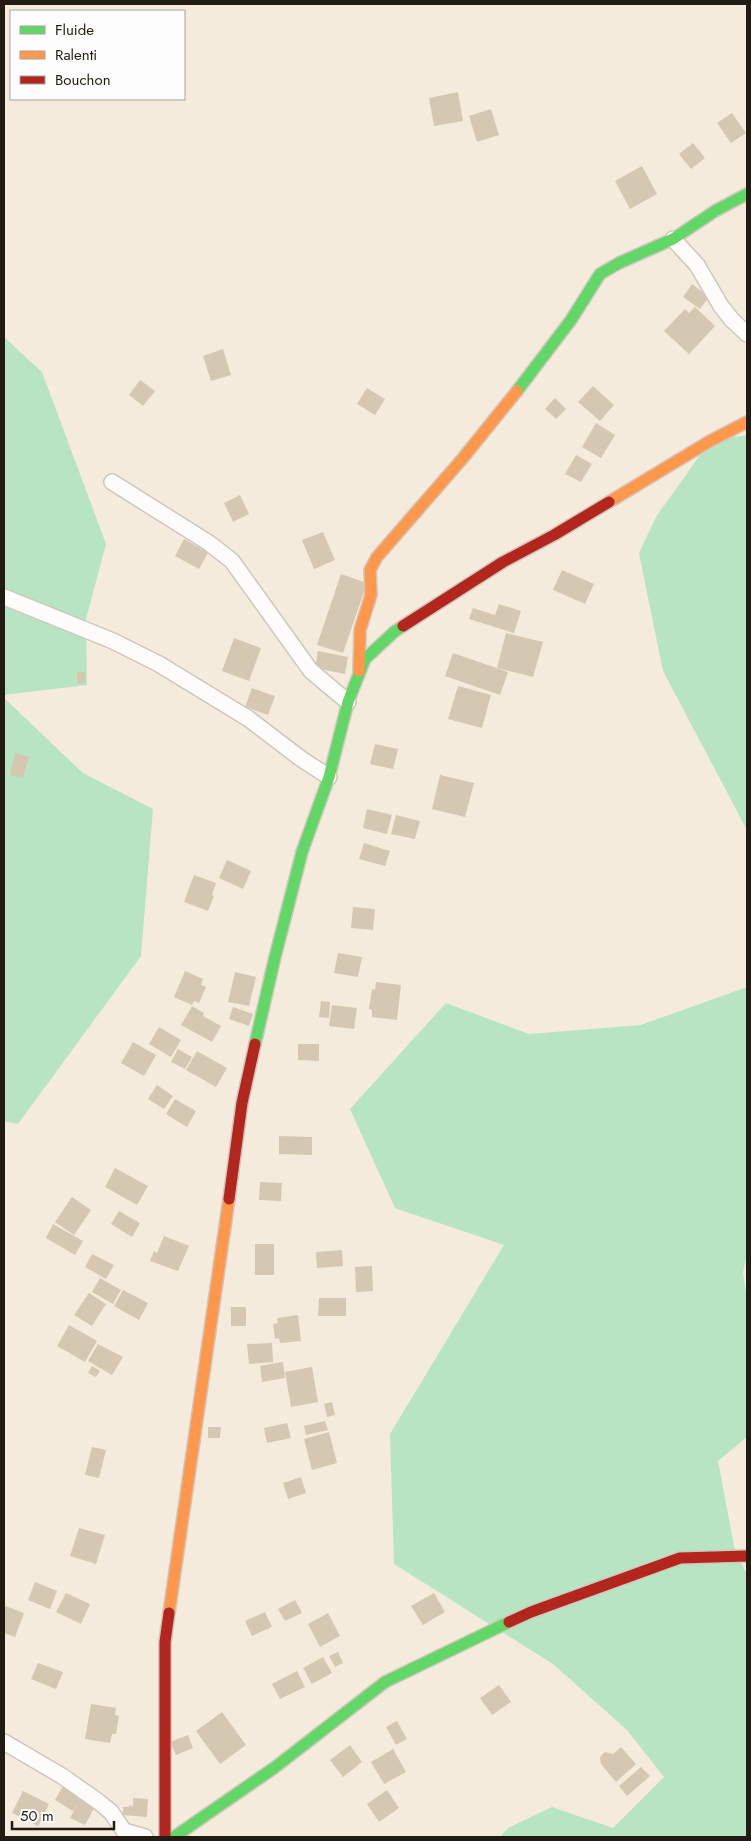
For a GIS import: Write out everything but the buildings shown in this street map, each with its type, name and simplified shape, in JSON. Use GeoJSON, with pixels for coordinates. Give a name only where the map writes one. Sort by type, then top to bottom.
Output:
{"type":"FeatureCollection","features":[{"type":"Feature","properties":{"kind":"street"},"geometry":{"type":"LineString","coordinates":[[359,670],[360,630],[371,595],[370,570],[377,557],[463,458],[524,382],[571,320],[600,274],[619,263],[673,239],[715,211],[747,194]]}},
{"type":"Feature","properties":{"kind":"street"},"geometry":{"type":"LineString","coordinates":[[673,239],[697,265],[721,306],[747,334]]}},
{"type":"Feature","properties":{"kind":"street"},"geometry":{"type":"LineString","coordinates":[[165,1837],[165,1642],[242,1103],[275,957],[302,852],[329,777],[348,702],[359,670],[365,659],[394,632],[440,601],[503,562],[554,536],[710,441],[747,422]]}},
{"type":"Feature","properties":{"kind":"street"},"geometry":{"type":"LineString","coordinates":[[112,482],[208,543],[232,561],[311,671],[348,702]]}},
{"type":"Feature","properties":{"kind":"street"},"geometry":{"type":"LineString","coordinates":[[4,597],[113,641],[160,664],[248,719],[329,777]]}},
{"type":"Feature","properties":{"kind":"street"},"geometry":{"type":"LineString","coordinates":[[174,1837],[274,1768],[385,1682],[531,1612],[680,1558],[747,1556]]}},
{"type":"Feature","properties":{"kind":"street"},"geometry":{"type":"LineString","coordinates":[[4,1742],[62,1776],[99,1802],[111,1812],[124,1831],[144,1837]]}},
{"type":"Feature","properties":{"kind":"green space"},"geometry":{"type":"Polygon","coordinates":[[[4,337],[42,372],[106,544],[86,619],[87,685],[4,695],[4,337]]]}},
{"type":"Feature","properties":{"kind":"green space"},"geometry":{"type":"Polygon","coordinates":[[[747,435],[747,830],[663,671],[639,553],[656,517],[710,441],[747,435]]]}},
{"type":"Feature","properties":{"kind":"green space"},"geometry":{"type":"Polygon","coordinates":[[[4,698],[83,773],[153,809],[141,956],[18,1124],[4,1121],[4,698]]]}},
{"type":"Feature","properties":{"kind":"green space"},"geometry":{"type":"Polygon","coordinates":[[[747,987],[747,1252],[743,1273],[747,1300],[747,1437],[718,1461],[734,1546],[747,1575],[747,1837],[500,1837],[508,1828],[552,1807],[613,1828],[664,1777],[627,1730],[553,1664],[394,1564],[390,1434],[504,1245],[395,1208],[350,1109],[446,1003],[529,1034],[641,1025],[747,987]]]}},
{"type":"Feature","properties":{"kind":"traffic: fast"},"geometry":{"type":"LineString","coordinates":[[517,391],[571,320],[600,274],[619,263],[673,239],[715,211],[747,194]]}},
{"type":"Feature","properties":{"kind":"traffic: fast"},"geometry":{"type":"LineString","coordinates":[[255,1044],[302,852],[329,777],[348,702],[365,659],[403,626]]}},
{"type":"Feature","properties":{"kind":"traffic: fast"},"geometry":{"type":"LineString","coordinates":[[174,1837],[274,1768],[385,1682],[509,1622]]}},
{"type":"Feature","properties":{"kind":"traffic: slow"},"geometry":{"type":"LineString","coordinates":[[359,671],[360,630],[371,595],[370,570],[377,557],[463,458],[517,391]]}},
{"type":"Feature","properties":{"kind":"traffic: slow"},"geometry":{"type":"LineString","coordinates":[[609,502],[710,441],[747,422]]}},
{"type":"Feature","properties":{"kind":"traffic: slow"},"geometry":{"type":"LineString","coordinates":[[169,1613],[229,1199]]}},
{"type":"Feature","properties":{"kind":"traffic: jam"},"geometry":{"type":"LineString","coordinates":[[403,626],[503,562],[554,535],[609,502]]}},
{"type":"Feature","properties":{"kind":"traffic: jam"},"geometry":{"type":"LineString","coordinates":[[229,1199],[242,1103],[255,1044]]}},
{"type":"Feature","properties":{"kind":"traffic: jam"},"geometry":{"type":"LineString","coordinates":[[509,1622],[531,1612],[680,1558],[747,1556]]}},
{"type":"Feature","properties":{"kind":"traffic: jam"},"geometry":{"type":"LineString","coordinates":[[165,1837],[165,1642],[169,1613]]}}]}
